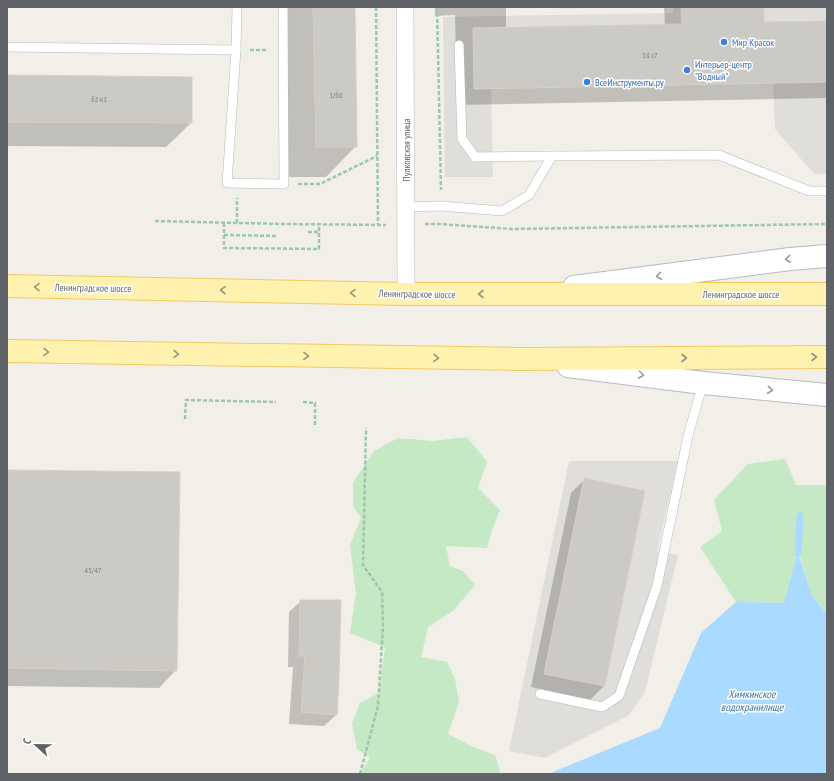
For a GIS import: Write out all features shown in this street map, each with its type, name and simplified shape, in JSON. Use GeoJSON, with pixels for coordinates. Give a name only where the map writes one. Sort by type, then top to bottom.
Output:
{"type":"FeatureCollection","features":[{"type":"Feature","properties":{"kind":"main road"},"geometry":{"type":"LineString","coordinates":[[520,294],[790,259],[827,256]]}},
{"type":"Feature","properties":{"kind":"main road","name":"Ленинградское шоссе"},"geometry":{"type":"LineString","coordinates":[[7,286],[406,294],[827,294]]}},
{"type":"Feature","properties":{"kind":"main road"},"geometry":{"type":"LineString","coordinates":[[7,351],[519,360],[827,357]]}},
{"type":"Feature","properties":{"kind":"main road"},"geometry":{"type":"LineString","coordinates":[[519,360],[703,383],[827,395]]}},
{"type":"Feature","properties":{"kind":"street","name":"Пулковская улица"},"geometry":{"type":"LineString","coordinates":[[405,7],[406,294]]}},
{"type":"Feature","properties":{"kind":"lane"},"geometry":{"type":"LineString","coordinates":[[237,7],[236,50],[227,183],[284,184],[283,7]]}},
{"type":"Feature","properties":{"kind":"lane"},"geometry":{"type":"LineString","coordinates":[[459,45],[462,139],[475,157],[719,155],[809,190],[827,191]]}},
{"type":"Feature","properties":{"kind":"lane"},"geometry":{"type":"LineString","coordinates":[[7,47],[236,50]]}},
{"type":"Feature","properties":{"kind":"lane"},"geometry":{"type":"LineString","coordinates":[[406,207],[441,206],[502,211],[529,195],[552,156]]}},
{"type":"Feature","properties":{"kind":"lane"},"geometry":{"type":"LineString","coordinates":[[540,694],[602,707],[619,696],[657,586],[688,436],[703,383]]}},
{"type":"Feature","properties":{"kind":"path"},"geometry":{"type":"LineString","coordinates":[[376,7],[378,225]]}},
{"type":"Feature","properties":{"kind":"path"},"geometry":{"type":"LineString","coordinates":[[437,7],[441,206],[439,224]]}},
{"type":"Feature","properties":{"kind":"path"},"geometry":{"type":"LineString","coordinates":[[236,50],[284,50]]}},
{"type":"Feature","properties":{"kind":"path"},"geometry":{"type":"LineString","coordinates":[[284,184],[320,184],[377,156]]}},
{"type":"Feature","properties":{"kind":"path"},"geometry":{"type":"LineString","coordinates":[[237,223],[238,183]]}},
{"type":"Feature","properties":{"kind":"path"},"geometry":{"type":"LineString","coordinates":[[155,221],[389,225]]}},
{"type":"Feature","properties":{"kind":"path"},"geometry":{"type":"LineString","coordinates":[[224,223],[224,248],[319,249],[319,225]]}},
{"type":"Feature","properties":{"kind":"path"},"geometry":{"type":"LineString","coordinates":[[421,224],[512,230],[827,224]]}},
{"type":"Feature","properties":{"kind":"path"},"geometry":{"type":"LineString","coordinates":[[308,232],[319,232]]}},
{"type":"Feature","properties":{"kind":"path"},"geometry":{"type":"LineString","coordinates":[[224,235],[277,236]]}},
{"type":"Feature","properties":{"kind":"path"},"geometry":{"type":"LineString","coordinates":[[186,419],[186,400],[276,402]]}},
{"type":"Feature","properties":{"kind":"path"},"geometry":{"type":"LineString","coordinates":[[303,402],[315,403],[315,426]]}},
{"type":"Feature","properties":{"kind":"path"},"geometry":{"type":"LineString","coordinates":[[360,774],[378,706],[383,626],[382,592],[363,565],[366,428]]}},
{"type":"Feature","properties":{"kind":"shaded area"},"geometry":{"type":"Polygon","coordinates":[[[673,7],[827,7],[827,174],[814,174],[775,129],[773,83],[491,88],[493,177],[445,177],[443,17],[673,13],[673,7]]]}},
{"type":"Feature","properties":{"kind":"shaded area"},"geometry":{"type":"Polygon","coordinates":[[[569,461],[678,461],[657,551],[678,555],[645,692],[629,715],[545,758],[509,751],[569,461]]]}},
{"type":"Feature","properties":{"kind":"green space"},"geometry":{"type":"Polygon","coordinates":[[[467,437],[487,462],[478,488],[500,510],[487,548],[446,546],[450,566],[463,571],[475,585],[453,611],[428,627],[421,657],[447,662],[455,679],[459,702],[448,734],[471,746],[495,755],[500,771],[498,774],[359,774],[370,758],[357,749],[352,723],[360,703],[379,693],[385,647],[350,633],[356,593],[350,545],[361,518],[353,506],[353,483],[374,451],[398,438],[432,441],[467,437]]]}},
{"type":"Feature","properties":{"kind":"green space"},"geometry":{"type":"Polygon","coordinates":[[[785,459],[796,485],[827,485],[827,615],[812,595],[799,554],[784,603],[736,602],[700,547],[722,531],[714,500],[748,464],[785,459]]]}},
{"type":"Feature","properties":{"kind":"water","name":"Химкинское водохранилище"},"geometry":{"type":"Polygon","coordinates":[[[798,553],[812,595],[827,615],[827,774],[548,774],[660,728],[701,633],[736,602],[784,603],[798,553]]]}},
{"type":"Feature","properties":{"kind":"building"},"geometry":{"type":"Polygon","coordinates":[[[313,7],[355,7],[357,147],[316,147],[313,7]]]}},
{"type":"Feature","properties":{"kind":"building"},"geometry":{"type":"Polygon","coordinates":[[[681,7],[764,7],[764,22],[827,21],[827,82],[474,89],[473,28],[682,24],[681,7]]]}},
{"type":"Feature","properties":{"kind":"building"},"geometry":{"type":"Polygon","coordinates":[[[7,75],[192,77],[192,123],[7,122],[7,75]]]}},
{"type":"Feature","properties":{"kind":"building"},"geometry":{"type":"Polygon","coordinates":[[[7,470],[180,472],[177,671],[7,668],[7,470]]]}},
{"type":"Feature","properties":{"kind":"building"},"geometry":{"type":"Polygon","coordinates":[[[584,478],[645,491],[605,686],[544,674],[584,478]]]}},
{"type":"Feature","properties":{"kind":"building"},"geometry":{"type":"Polygon","coordinates":[[[300,600],[341,600],[337,715],[301,712],[305,656],[299,656],[300,600]]]}},
{"type":"Feature","properties":{"kind":"waterway"},"geometry":{"type":"LineString","coordinates":[[798,553],[800,516]]}},
{"type":"Feature","properties":{"kind":"place","name":"Мир Красок"},"geometry":{"type":"Point","coordinates":[724,42]}},
{"type":"Feature","properties":{"kind":"place","name":"Интерьер-центр \"Водный\""},"geometry":{"type":"Point","coordinates":[687,70]}},
{"type":"Feature","properties":{"kind":"place","name":"ВсеИнструменты.ру"},"geometry":{"type":"Point","coordinates":[587,82]}}]}
